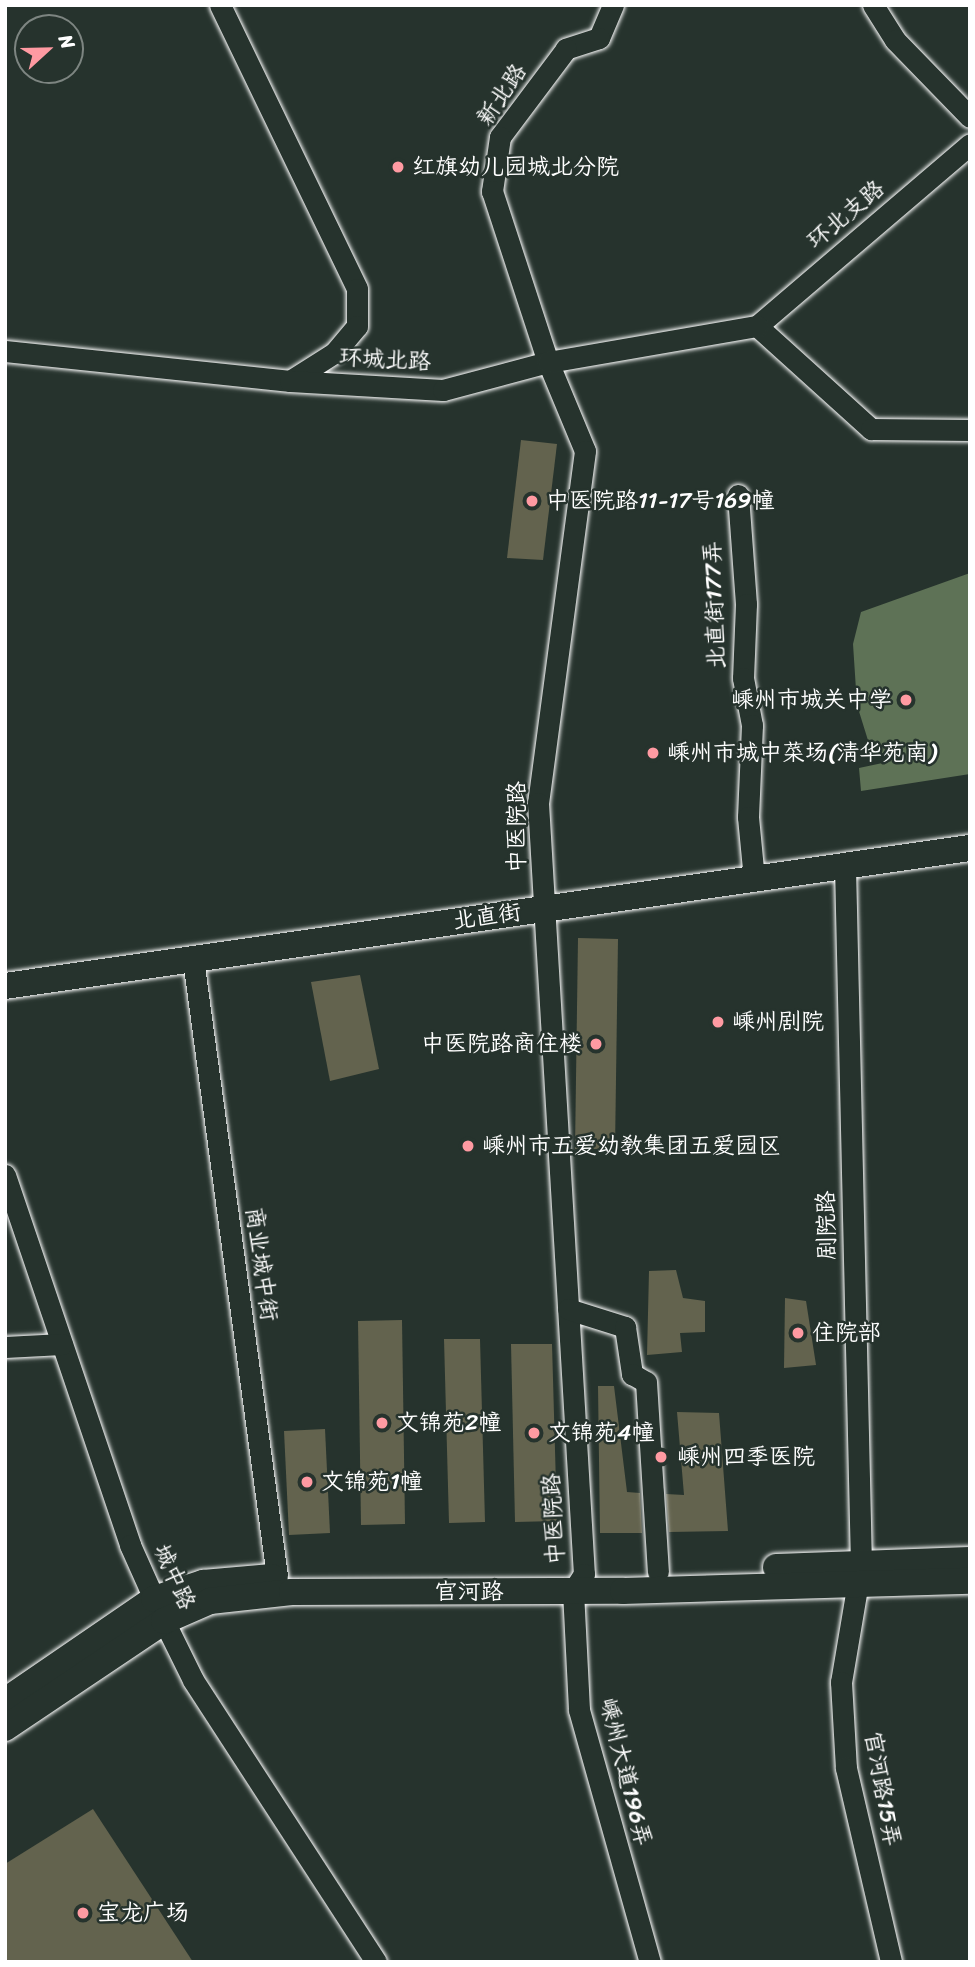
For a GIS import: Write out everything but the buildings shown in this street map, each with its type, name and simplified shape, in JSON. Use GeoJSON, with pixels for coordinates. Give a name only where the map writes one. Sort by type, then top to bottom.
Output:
{"type":"FeatureCollection","features":[{"type":"Feature","properties":{"kind":"main road","name":"北直街"},"geometry":{"type":"LineString","coordinates":[[5,986],[970,848]]}},
{"type":"Feature","properties":{"kind":"main road","name":"官河路"},"geometry":{"type":"LineString","coordinates":[[5,1728],[159,1610],[209,1601],[292,1592],[860,1573],[970,1560]]}},
{"type":"Feature","properties":{"kind":"main road","name":"官河路"},"geometry":{"type":"LineString","coordinates":[[5,1701],[203,1583],[277,1576],[578,1583],[658,1572],[860,1573],[970,1581]]}},
{"type":"Feature","properties":{"kind":"street"},"geometry":{"type":"LineString","coordinates":[[220,5],[357,289],[357,326],[334,353],[290,381]]}},
{"type":"Feature","properties":{"kind":"street","name":"新北路"},"geometry":{"type":"LineString","coordinates":[[548,362],[492,191],[500,136],[566,48],[599,38],[612,5]]}},
{"type":"Feature","properties":{"kind":"street"},"geometry":{"type":"LineString","coordinates":[[873,5],[895,40],[970,117]]}},
{"type":"Feature","properties":{"kind":"street","name":"环北支路"},"geometry":{"type":"LineString","coordinates":[[757,326],[970,144]]}},
{"type":"Feature","properties":{"kind":"street"},"geometry":{"type":"LineString","coordinates":[[757,326],[871,429],[970,430]]}},
{"type":"Feature","properties":{"kind":"street","name":"环城北路"},"geometry":{"type":"LineString","coordinates":[[5,351],[290,381],[443,390],[548,362],[757,326]]}},
{"type":"Feature","properties":{"kind":"street","name":"中医院路"},"geometry":{"type":"LineString","coordinates":[[548,362],[585,451],[538,803],[568,1309],[578,1583]]}},
{"type":"Feature","properties":{"kind":"street","name":"北直街177弄"},"geometry":{"type":"LineString","coordinates":[[738,495],[746,604],[743,678],[752,724],[748,817],[754,879]]}},
{"type":"Feature","properties":{"kind":"street","name":"剧院路"},"geometry":{"type":"LineString","coordinates":[[845,866],[860,1573]]}},
{"type":"Feature","properties":{"kind":"street","name":"商业城中街"},"geometry":{"type":"LineString","coordinates":[[193,959],[277,1576]]}},
{"type":"Feature","properties":{"kind":"street","name":"城中路"},"geometry":{"type":"LineString","coordinates":[[5,1175],[130,1545],[159,1610],[193,1679],[376,1962]]}},
{"type":"Feature","properties":{"kind":"street"},"geometry":{"type":"LineString","coordinates":[[568,1309],[625,1327],[632,1374],[646,1382],[658,1572]]}},
{"type":"Feature","properties":{"kind":"street"},"geometry":{"type":"LineString","coordinates":[[5,1347],[62,1344]]}},
{"type":"Feature","properties":{"kind":"street","name":"官河路15弄"},"geometry":{"type":"LineString","coordinates":[[860,1573],[841,1682],[846,1768],[891,1962]]}},
{"type":"Feature","properties":{"kind":"street","name":"嵊州大道196弄"},"geometry":{"type":"LineString","coordinates":[[578,1583],[579,1710],[650,1962]]}},
{"type":"Feature","properties":{"kind":"green space","name":"嵊州市城关中学"},"geometry":{"type":"Polygon","coordinates":[[[970,573],[970,774],[861,791],[859,768],[892,761],[871,750],[857,705],[853,644],[861,612],[970,573]]]}},
{"type":"Feature","properties":{"kind":"place","name":"红旗幼儿园城北分院"},"geometry":{"type":"Point","coordinates":[398,167]}},
{"type":"Feature","properties":{"kind":"place","name":"中医院路11-17号169幢"},"geometry":{"type":"Point","coordinates":[532,501]}},
{"type":"Feature","properties":{"kind":"place","name":"嵊州市城关中学"},"geometry":{"type":"Point","coordinates":[906,700]}},
{"type":"Feature","properties":{"kind":"place","name":"嵊州市城中菜场(清华苑南)"},"geometry":{"type":"Point","coordinates":[653,753]}},
{"type":"Feature","properties":{"kind":"place","name":"嵊州剧院"},"geometry":{"type":"Point","coordinates":[718,1022]}},
{"type":"Feature","properties":{"kind":"place","name":"中医院路商住楼"},"geometry":{"type":"Point","coordinates":[596,1044]}},
{"type":"Feature","properties":{"kind":"place","name":"嵊州市五爱幼教集团五爱园区"},"geometry":{"type":"Point","coordinates":[468,1146]}},
{"type":"Feature","properties":{"kind":"place","name":"住院部"},"geometry":{"type":"Point","coordinates":[798,1333]}},
{"type":"Feature","properties":{"kind":"place","name":"文锦苑2幢"},"geometry":{"type":"Point","coordinates":[382,1423]}},
{"type":"Feature","properties":{"kind":"place","name":"文锦苑4幢"},"geometry":{"type":"Point","coordinates":[534,1433]}},
{"type":"Feature","properties":{"kind":"place","name":"嵊州四季医院"},"geometry":{"type":"Point","coordinates":[661,1457]}},
{"type":"Feature","properties":{"kind":"place","name":"文锦苑1幢"},"geometry":{"type":"Point","coordinates":[307,1482]}},
{"type":"Feature","properties":{"kind":"place","name":"宝龙广场"},"geometry":{"type":"Point","coordinates":[83,1913]}}]}
